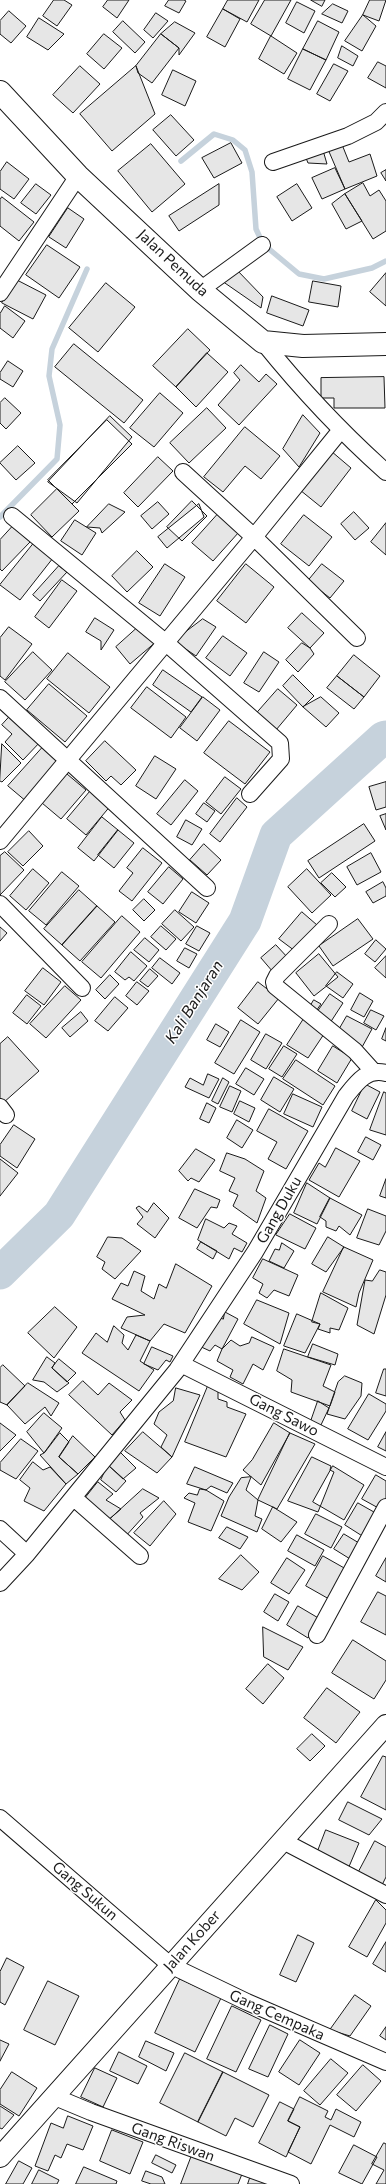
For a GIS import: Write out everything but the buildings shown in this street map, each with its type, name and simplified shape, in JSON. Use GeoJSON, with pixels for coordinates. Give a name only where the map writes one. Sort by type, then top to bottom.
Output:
{"type":"FeatureCollection","features":[{"type":"Feature","properties":{"kind":"main road","name":"Jalan Pemuda"},"geometry":{"type":"LineString","coordinates":[[0,92],[78,176],[200,290],[263,342]]}},
{"type":"Feature","properties":{"kind":"main road"},"geometry":{"type":"LineString","coordinates":[[263,342],[303,346],[386,344]]}},
{"type":"Feature","properties":{"kind":"street"},"geometry":{"type":"LineString","coordinates":[[273,162],[348,136],[376,122],[386,112]]}},
{"type":"Feature","properties":{"kind":"street"},"geometry":{"type":"LineString","coordinates":[[0,293],[78,176]]}},
{"type":"Feature","properties":{"kind":"street"},"geometry":{"type":"LineString","coordinates":[[200,290],[262,246]]}},
{"type":"Feature","properties":{"kind":"street"},"geometry":{"type":"LineString","coordinates":[[263,342],[292,378],[340,430],[386,472]]}},
{"type":"Feature","properties":{"kind":"street"},"geometry":{"type":"LineString","coordinates":[[0,842],[254,537],[340,430]]}},
{"type":"Feature","properties":{"kind":"street"},"geometry":{"type":"LineString","coordinates":[[183,472],[254,537],[357,638]]}},
{"type":"Feature","properties":{"kind":"street"},"geometry":{"type":"LineString","coordinates":[[12,516],[165,642],[280,743],[280,759],[250,794]]}},
{"type":"Feature","properties":{"kind":"street"},"geometry":{"type":"LineString","coordinates":[[0,698],[69,759],[207,888]]}},
{"type":"Feature","properties":{"kind":"street"},"geometry":{"type":"LineString","coordinates":[[0,904],[82,988]]}},
{"type":"Feature","properties":{"kind":"street"},"geometry":{"type":"LineString","coordinates":[[329,924],[277,976],[274,982],[275,986],[380,1072]]}},
{"type":"Feature","properties":{"kind":"street","name":"Gang Duku"},"geometry":{"type":"LineString","coordinates":[[0,1583],[28,1554],[137,1422],[181,1364],[255,1252],[346,1096],[359,1079],[380,1072]]}},
{"type":"Feature","properties":{"kind":"street","name":"Gang Sawo"},"geometry":{"type":"LineString","coordinates":[[181,1364],[386,1467]]}},
{"type":"Feature","properties":{"kind":"street"},"geometry":{"type":"LineString","coordinates":[[74,1498],[140,1556]]}},
{"type":"Feature","properties":{"kind":"street"},"geometry":{"type":"LineString","coordinates":[[316,1635],[386,1507]]}},
{"type":"Feature","properties":{"kind":"street"},"geometry":{"type":"LineString","coordinates":[[0,1529],[28,1554]]}},
{"type":"Feature","properties":{"kind":"street","name":"Jalan Kober"},"geometry":{"type":"LineString","coordinates":[[0,2157],[55,2097],[170,1965],[383,1733]]}},
{"type":"Feature","properties":{"kind":"street","name":"Gang Sukun"},"geometry":{"type":"LineString","coordinates":[[0,1818],[170,1965]]}},
{"type":"Feature","properties":{"kind":"street"},"geometry":{"type":"LineString","coordinates":[[283,1841],[386,1895]]}},
{"type":"Feature","properties":{"kind":"street","name":"Gang Cempaka"},"geometry":{"type":"LineString","coordinates":[[170,1965],[247,2002],[386,2062]]}},
{"type":"Feature","properties":{"kind":"street","name":"Gang Riswan"},"geometry":{"type":"LineString","coordinates":[[55,2097],[248,2177],[292,2184]]}},
{"type":"Feature","properties":{"kind":"waterway"},"geometry":{"type":"LineString","coordinates":[[181,161],[214,134],[233,140],[245,150],[252,172],[256,229],[263,244],[299,274],[324,279],[372,268],[386,261]]}},
{"type":"Feature","properties":{"kind":"waterway"},"geometry":{"type":"LineString","coordinates":[[0,517],[57,459],[60,425],[49,376],[52,349],[87,269]]}},
{"type":"Feature","properties":{"kind":"waterway","name":"Kali Banjaran"},"geometry":{"type":"LineString","coordinates":[[0,1273],[59,1215],[245,921],[276,835],[383,738],[386,737]]}}]}
